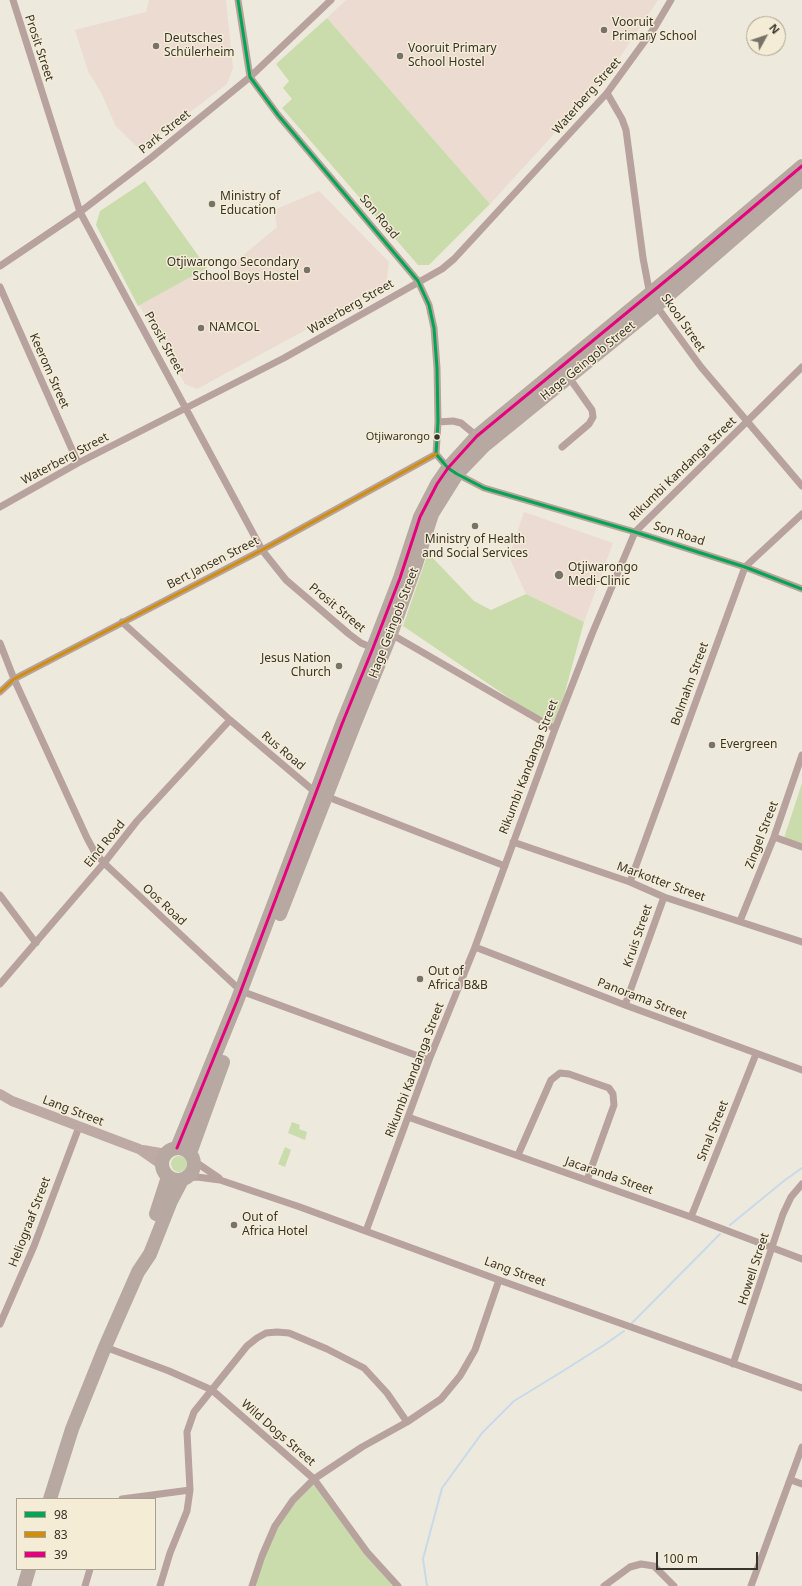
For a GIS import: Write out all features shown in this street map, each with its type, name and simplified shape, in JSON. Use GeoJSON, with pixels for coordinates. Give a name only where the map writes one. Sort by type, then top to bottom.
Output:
{"type":"FeatureCollection","features":[{"type":"Feature","properties":{"kind":"highway","name":"Hage Geingob Street"},"geometry":{"type":"LineString","coordinates":[[508,418],[568,376],[802,166]]}},
{"type":"Feature","properties":{"kind":"highway","name":"Hage Geingob Street"},"geometry":{"type":"LineString","coordinates":[[690,268],[802,179]]}},
{"type":"Feature","properties":{"kind":"highway","name":"Hage Geingob Street"},"geometry":{"type":"LineString","coordinates":[[138,1272],[150,1254],[171,1202],[185,1179],[193,1171],[176,1160],[244,992],[321,794],[373,648],[400,578],[420,517],[437,484],[452,471],[481,440],[653,300]]}},
{"type":"Feature","properties":{"kind":"highway","name":"Hage Geingob Street"},"geometry":{"type":"LineString","coordinates":[[321,794],[391,634],[432,514],[452,471]]}},
{"type":"Feature","properties":{"kind":"highway"},"geometry":{"type":"LineString","coordinates":[[176,1160],[172,1180],[185,1179]]}},
{"type":"Feature","properties":{"kind":"highway"},"geometry":{"type":"LineString","coordinates":[[50,1498],[72,1429],[105,1347],[138,1272],[141,1254],[176,1160]]}},
{"type":"Feature","properties":{"kind":"highway"},"geometry":{"type":"LineString","coordinates":[[24,1586],[29,1570]]}},
{"type":"Feature","properties":{"kind":"street","name":"Prosit Street"},"geometry":{"type":"LineString","coordinates":[[13,0],[80,212],[262,550],[286,580],[360,643],[373,648]]}},
{"type":"Feature","properties":{"kind":"street","name":"Son Road"},"geometry":{"type":"LineString","coordinates":[[238,0],[250,77],[278,115],[418,281],[429,305],[434,328],[437,368],[438,422],[436,454],[452,471],[484,488],[635,532],[745,567],[802,589]]}},
{"type":"Feature","properties":{"kind":"street","name":"Park Street"},"geometry":{"type":"LineString","coordinates":[[0,266],[80,212],[152,157],[250,77],[331,0]]}},
{"type":"Feature","properties":{"kind":"street","name":"Waterberg Street"},"geometry":{"type":"LineString","coordinates":[[0,507],[78,463],[284,358],[418,281],[442,269],[454,259],[607,93],[643,44],[671,0]]}},
{"type":"Feature","properties":{"kind":"street","name":"Skool Street"},"geometry":{"type":"LineString","coordinates":[[607,93],[622,118],[626,130],[643,258],[653,300],[700,367],[802,486]]}},
{"type":"Feature","properties":{"kind":"street","name":"Keerom Street"},"geometry":{"type":"LineString","coordinates":[[0,287],[78,463]]}},
{"type":"Feature","properties":{"kind":"street","name":"Rikumbi Kandanga Street"},"geometry":{"type":"LineString","coordinates":[[366,1232],[429,1060],[475,947],[554,729],[635,532],[802,367]]}},
{"type":"Feature","properties":{"kind":"street"},"geometry":{"type":"LineString","coordinates":[[562,447],[589,424],[594,417],[592,410],[568,376]]}},
{"type":"Feature","properties":{"kind":"street"},"geometry":{"type":"LineString","coordinates":[[438,422],[453,421],[461,423],[481,440]]}},
{"type":"Feature","properties":{"kind":"street","name":"Bert Jansen Street"},"geometry":{"type":"LineString","coordinates":[[0,692],[14,680],[122,622],[262,550],[436,454]]}},
{"type":"Feature","properties":{"kind":"street","name":"Bolmahn Street"},"geometry":{"type":"LineString","coordinates":[[630,882],[745,567],[802,514]]}},
{"type":"Feature","properties":{"kind":"street","name":"Rus Road"},"geometry":{"type":"LineString","coordinates":[[122,622],[230,720],[321,794],[505,866]]}},
{"type":"Feature","properties":{"kind":"street"},"geometry":{"type":"LineString","coordinates":[[391,634],[554,729]]}},
{"type":"Feature","properties":{"kind":"street","name":"Oos Road"},"geometry":{"type":"LineString","coordinates":[[0,644],[14,680],[87,838],[94,852],[104,863],[244,992],[429,1060]]}},
{"type":"Feature","properties":{"kind":"street","name":"Eind Road"},"geometry":{"type":"LineString","coordinates":[[0,984],[104,863],[137,822],[230,720]]}},
{"type":"Feature","properties":{"kind":"street","name":"Zingel Street"},"geometry":{"type":"LineString","coordinates":[[740,921],[774,837],[802,755]]}},
{"type":"Feature","properties":{"kind":"street"},"geometry":{"type":"LineString","coordinates":[[774,837],[802,847]]}},
{"type":"Feature","properties":{"kind":"street","name":"Markotter Street"},"geometry":{"type":"LineString","coordinates":[[513,842],[630,882],[664,897],[802,942]]}},
{"type":"Feature","properties":{"kind":"street"},"geometry":{"type":"LineString","coordinates":[[0,895],[36,943]]}},
{"type":"Feature","properties":{"kind":"street","name":"Kruis Street"},"geometry":{"type":"LineString","coordinates":[[626,1005],[664,897]]}},
{"type":"Feature","properties":{"kind":"street","name":"Panorama Street"},"geometry":{"type":"LineString","coordinates":[[475,947],[756,1054],[802,1070]]}},
{"type":"Feature","properties":{"kind":"street","name":"Smal Street"},"geometry":{"type":"LineString","coordinates":[[691,1217],[756,1054]]}},
{"type":"Feature","properties":{"kind":"street"},"geometry":{"type":"LineString","coordinates":[[518,1155],[551,1080],[560,1073],[569,1074],[609,1088],[613,1094],[614,1105],[587,1180]]}},
{"type":"Feature","properties":{"kind":"street","name":"Lang Street"},"geometry":{"type":"LineString","coordinates":[[0,1094],[12,1101],[79,1127],[139,1149],[176,1160],[220,1180],[802,1388]]}},
{"type":"Feature","properties":{"kind":"street","name":"Jacaranda Street"},"geometry":{"type":"LineString","coordinates":[[408,1117],[691,1217],[802,1259]]}},
{"type":"Feature","properties":{"kind":"street","name":"Heliograaf Street"},"geometry":{"type":"LineString","coordinates":[[0,1324],[34,1246],[79,1127]]}},
{"type":"Feature","properties":{"kind":"street","name":"Lang Street"},"geometry":{"type":"LineString","coordinates":[[185,1179],[197,1177],[220,1180]]}},
{"type":"Feature","properties":{"kind":"street","name":"Howell Street"},"geometry":{"type":"LineString","coordinates":[[733,1364],[783,1214],[791,1197],[802,1184]]}},
{"type":"Feature","properties":{"kind":"street"},"geometry":{"type":"LineString","coordinates":[[252,1586],[275,1526],[293,1500],[314,1479],[362,1447],[407,1422],[441,1399],[460,1376],[475,1350],[499,1280]]}},
{"type":"Feature","properties":{"kind":"street"},"geometry":{"type":"LineString","coordinates":[[160,1586],[170,1553],[187,1511],[190,1490],[187,1432],[194,1412],[247,1346],[257,1338],[266,1333],[289,1333],[327,1349],[364,1368],[387,1393],[407,1422]]}},
{"type":"Feature","properties":{"kind":"street","name":"Wild Dogs Street"},"geometry":{"type":"LineString","coordinates":[[105,1347],[169,1371],[212,1390],[314,1479],[367,1552],[398,1586]]}},
{"type":"Feature","properties":{"kind":"street"},"geometry":{"type":"LineString","coordinates":[[751,1586],[802,1447]]}},
{"type":"Feature","properties":{"kind":"street"},"geometry":{"type":"LineString","coordinates":[[791,1480],[802,1484]]}},
{"type":"Feature","properties":{"kind":"street"},"geometry":{"type":"LineString","coordinates":[[130,1498],[190,1490]]}},
{"type":"Feature","properties":{"kind":"street"},"geometry":{"type":"LineString","coordinates":[[604,1586],[630,1567],[641,1564],[654,1566],[674,1586]]}},
{"type":"Feature","properties":{"kind":"street"},"geometry":{"type":"LineString","coordinates":[[85,1586],[90,1570]]}},
{"type":"Feature","properties":{"kind":"shaded area","name":"Deutsches Schülerheim"},"geometry":{"type":"Polygon","coordinates":[[[149,0],[226,0],[233,68],[227,84],[140,150],[115,125],[102,94],[88,71],[75,30],[146,12],[149,0]]]}},
{"type":"Feature","properties":{"kind":"shaded area"},"geometry":{"type":"Polygon","coordinates":[[[346,0],[658,0],[608,75],[490,204],[327,18],[346,0]]]}},
{"type":"Feature","properties":{"kind":"shaded area","name":"Otjiwarongo Secondary School Boys Hostel"},"geometry":{"type":"Polygon","coordinates":[[[319,191],[389,262],[386,286],[197,389],[185,384],[139,305],[207,268],[215,279],[277,227],[274,210],[319,191]]]}},
{"type":"Feature","properties":{"kind":"shaded area","name":"Otjiwarongo Medi-Clinic"},"geometry":{"type":"Polygon","coordinates":[[[524,512],[613,543],[584,622],[526,594],[509,557],[524,512]]]}},
{"type":"Feature","properties":{"kind":"green space"},"geometry":{"type":"Polygon","coordinates":[[[327,18],[490,204],[429,265],[418,265],[282,108],[292,99],[283,88],[289,81],[276,64],[327,18]]]}},
{"type":"Feature","properties":{"kind":"green space"},"geometry":{"type":"Polygon","coordinates":[[[145,181],[207,268],[138,306],[96,225],[100,211],[145,181]]]}},
{"type":"Feature","properties":{"kind":"green space"},"geometry":{"type":"Polygon","coordinates":[[[428,553],[474,601],[491,610],[526,594],[584,622],[555,729],[403,626],[428,553]]]}},
{"type":"Feature","properties":{"kind":"green space"},"geometry":{"type":"Polygon","coordinates":[[[802,783],[802,847],[783,841],[802,783]]]}},
{"type":"Feature","properties":{"kind":"green space"},"geometry":{"type":"Polygon","coordinates":[[[292,1122],[300,1125],[299,1129],[307,1132],[305,1140],[288,1133],[292,1122]]]}},
{"type":"Feature","properties":{"kind":"green space"},"geometry":{"type":"Polygon","coordinates":[[[285,1147],[291,1150],[285,1167],[278,1164],[285,1147]]]}},
{"type":"Feature","properties":{"kind":"green space"},"geometry":{"type":"Polygon","coordinates":[[[176,1156],[182,1156],[187,1161],[185,1170],[182,1172],[176,1172],[171,1167],[171,1161],[176,1156]]]}},
{"type":"Feature","properties":{"kind":"green space"},"geometry":{"type":"Polygon","coordinates":[[[314,1479],[398,1586],[252,1586],[275,1526],[314,1479]]]}},
{"type":"Feature","properties":{"kind":"waterway"},"geometry":{"type":"LineString","coordinates":[[730,1225],[802,1168]]}},
{"type":"Feature","properties":{"kind":"waterway"},"geometry":{"type":"LineString","coordinates":[[631,1324],[720,1234]]}},
{"type":"Feature","properties":{"kind":"waterway"},"geometry":{"type":"LineString","coordinates":[[427,1586],[423,1559],[442,1488],[482,1433],[514,1401],[624,1331]]}},
{"type":"Feature","properties":{"kind":"transit line","name":"98"},"geometry":{"type":"LineString","coordinates":[[238,0],[250,77],[278,115],[418,281],[429,305],[434,328],[437,368],[438,422],[436,454],[448,468],[484,488],[635,532],[745,567],[802,589]]}},
{"type":"Feature","properties":{"kind":"transit line","name":"39"},"geometry":{"type":"LineString","coordinates":[[177,1148],[237,1001],[342,724],[400,578],[420,517],[437,484],[448,468],[477,436],[686,264],[802,166]]}},
{"type":"Feature","properties":{"kind":"transit line","name":"83"},"geometry":{"type":"LineString","coordinates":[[0,692],[14,679],[262,550],[436,454]]}},
{"type":"Feature","properties":{"kind":"place","name":"Vooruit Primary School"},"geometry":{"type":"Point","coordinates":[604,30]}},
{"type":"Feature","properties":{"kind":"place","name":"Deutsches Schülerheim"},"geometry":{"type":"Point","coordinates":[156,46]}},
{"type":"Feature","properties":{"kind":"place","name":"Vooruit Primary School Hostel"},"geometry":{"type":"Point","coordinates":[400,56]}},
{"type":"Feature","properties":{"kind":"place","name":"Ministry of Education"},"geometry":{"type":"Point","coordinates":[212,204]}},
{"type":"Feature","properties":{"kind":"place","name":"Otjiwarongo Secondary School Boys Hostel"},"geometry":{"type":"Point","coordinates":[307,270]}},
{"type":"Feature","properties":{"kind":"place","name":"NAMCOL"},"geometry":{"type":"Point","coordinates":[201,328]}},
{"type":"Feature","properties":{"kind":"place","name":"Otjiwarongo"},"geometry":{"type":"Point","coordinates":[437,437]}},
{"type":"Feature","properties":{"kind":"place","name":"Ministry of Health and Social Services"},"geometry":{"type":"Point","coordinates":[475,526]}},
{"type":"Feature","properties":{"kind":"place","name":"Otjiwarongo Medi-Clinic"},"geometry":{"type":"Point","coordinates":[559,575]}},
{"type":"Feature","properties":{"kind":"place","name":"Jesus Nation Church"},"geometry":{"type":"Point","coordinates":[339,666]}},
{"type":"Feature","properties":{"kind":"place","name":"Evergreen"},"geometry":{"type":"Point","coordinates":[712,745]}},
{"type":"Feature","properties":{"kind":"place","name":"Out of Africa B&B"},"geometry":{"type":"Point","coordinates":[420,979]}},
{"type":"Feature","properties":{"kind":"place","name":"Out of Africa Hotel"},"geometry":{"type":"Point","coordinates":[234,1225]}}]}
